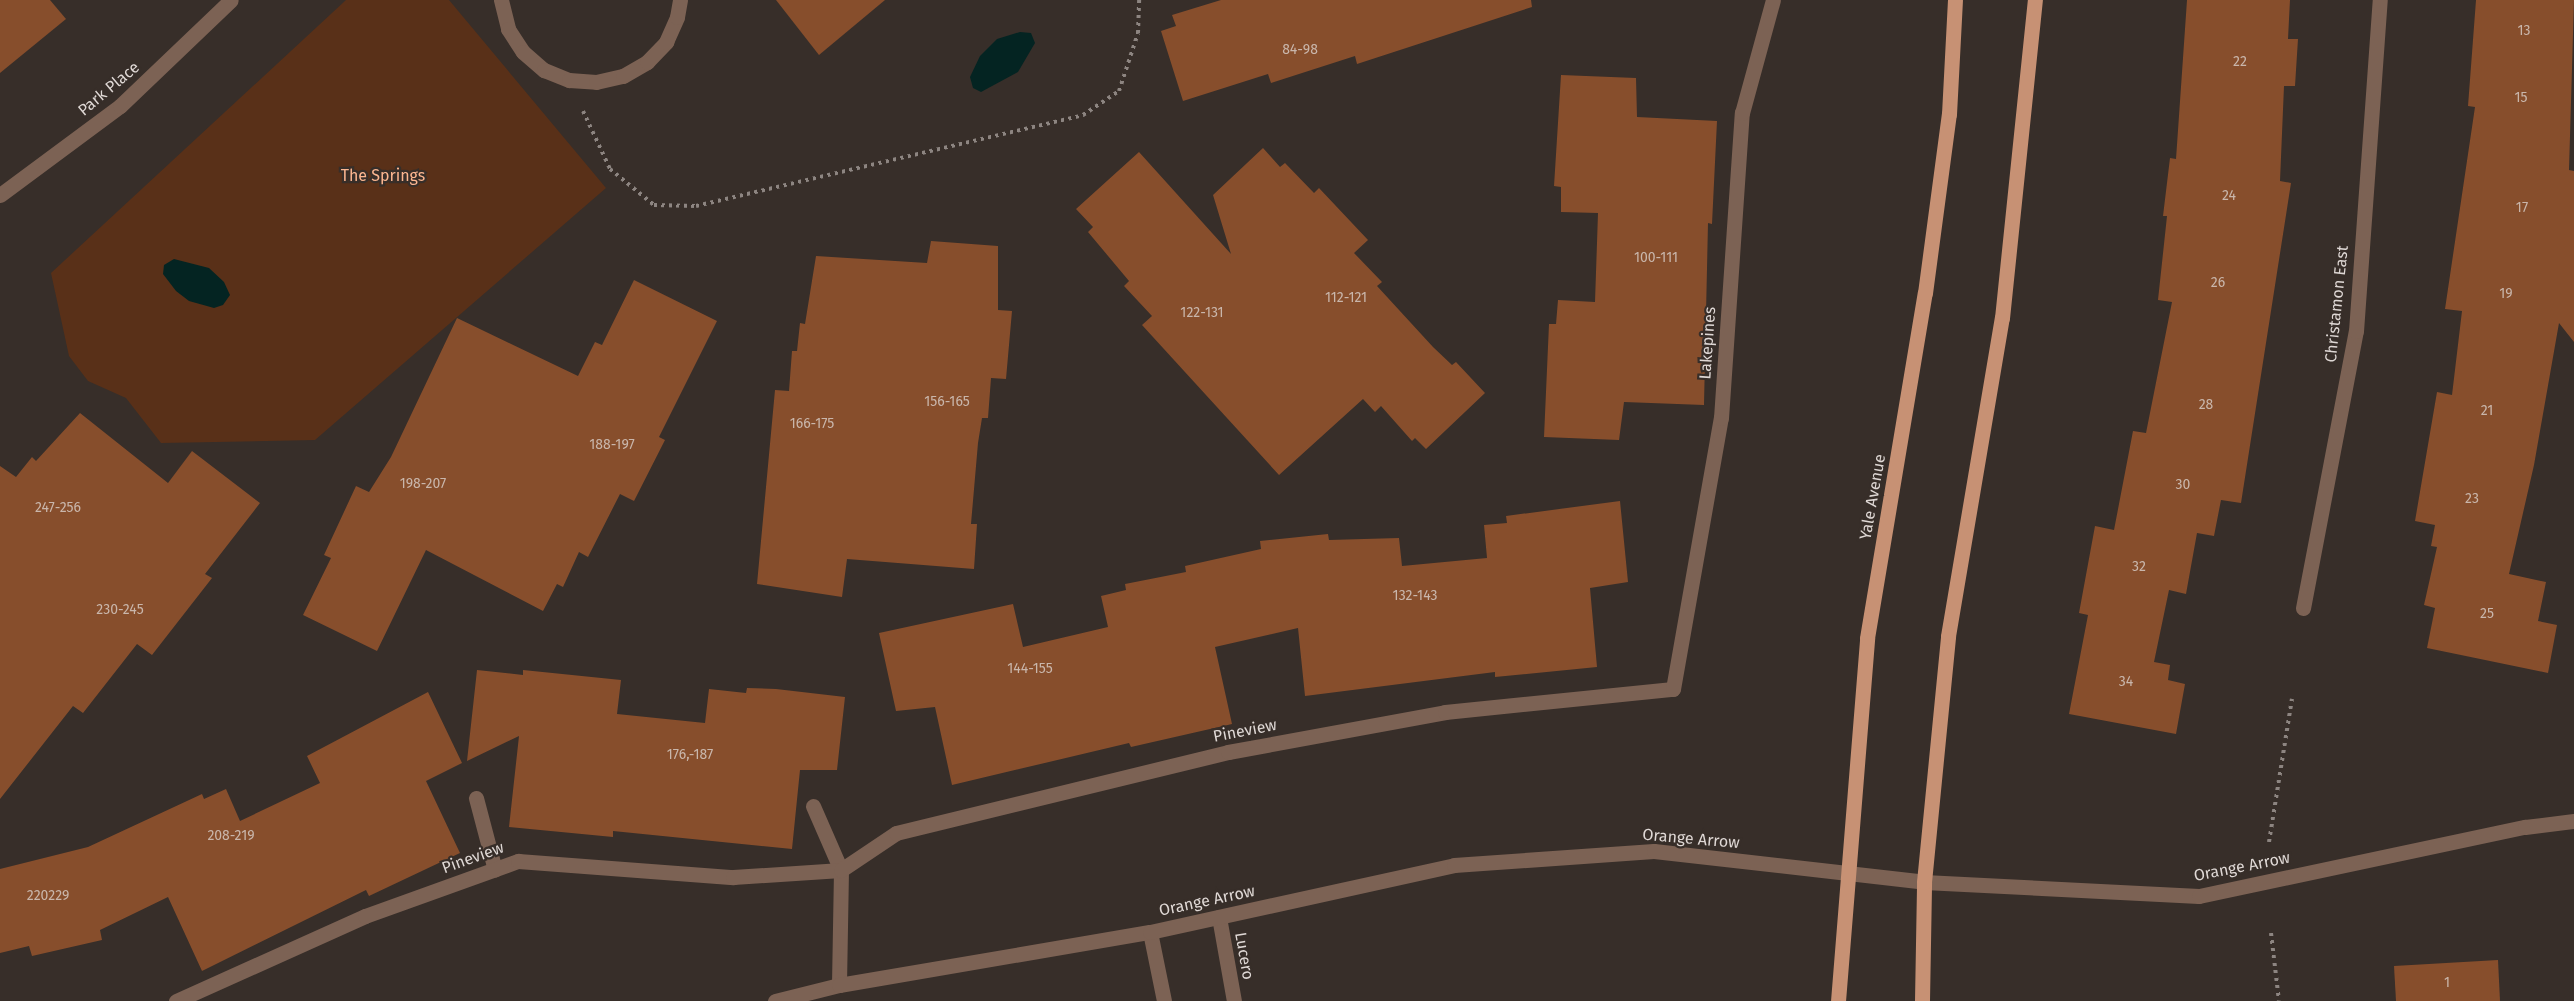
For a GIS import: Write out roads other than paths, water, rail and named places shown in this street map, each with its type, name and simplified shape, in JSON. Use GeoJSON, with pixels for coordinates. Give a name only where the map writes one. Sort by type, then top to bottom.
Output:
{"type":"FeatureCollection","features":[{"type":"Feature","properties":{"kind":"main road","name":"Yale Avenue"},"geometry":{"type":"LineString","coordinates":[[1838,1001],[1845,873],[1867,638],[1925,293],[1949,114],[1955,0]]}},
{"type":"Feature","properties":{"kind":"main road"},"geometry":{"type":"LineString","coordinates":[[1922,1001],[1924,882],[1947,636],[2002,318],[2035,0]]}},
{"type":"Feature","properties":{"kind":"street","name":"Park Place"},"geometry":{"type":"LineString","coordinates":[[0,195],[120,106],[231,0]]}},
{"type":"Feature","properties":{"kind":"street"},"geometry":{"type":"LineString","coordinates":[[501,0],[508,28],[522,52],[544,70],[569,80],[596,82],[623,76],[647,62],[666,42],[677,17],[680,0]]}},
{"type":"Feature","properties":{"kind":"street","name":"Lakepines"},"geometry":{"type":"LineString","coordinates":[[1673,689],[1721,418],[1742,113],[1773,0]]}},
{"type":"Feature","properties":{"kind":"street","name":"Christamon East"},"geometry":{"type":"LineString","coordinates":[[2303,608],[2356,331],[2380,0]]}},
{"type":"Feature","properties":{"kind":"street","name":"Pineview"},"geometry":{"type":"LineString","coordinates":[[176,1001],[365,916],[518,861],[733,877],[841,870],[896,833],[1228,752],[1444,712],[1673,689]]}},
{"type":"Feature","properties":{"kind":"street"},"geometry":{"type":"LineString","coordinates":[[476,798],[495,870]]}},
{"type":"Feature","properties":{"kind":"street"},"geometry":{"type":"LineString","coordinates":[[813,807],[841,870],[839,985]]}},
{"type":"Feature","properties":{"kind":"street","name":"Orange Arrow"},"geometry":{"type":"LineString","coordinates":[[775,1001],[839,985],[1150,932],[1454,865],[1654,851],[1924,882],[2199,896],[2526,826],[2574,821]]}},
{"type":"Feature","properties":{"kind":"street","name":"Lucero"},"geometry":{"type":"LineString","coordinates":[[1219,917],[1234,1001]]}},
{"type":"Feature","properties":{"kind":"street"},"geometry":{"type":"LineString","coordinates":[[1150,932],[1164,1001]]}},
{"type":"Feature","properties":{"kind":"water"},"geometry":{"type":"Polygon","coordinates":[[[1020,32],[1031,33],[1035,43],[1018,72],[981,92],[973,88],[970,77],[980,56],[997,39],[1020,32]]]}},
{"type":"Feature","properties":{"kind":"water"},"geometry":{"type":"Polygon","coordinates":[[[174,259],[209,268],[224,282],[230,295],[223,305],[214,308],[189,301],[176,291],[163,274],[164,265],[174,259]]]}},
{"type":"Feature","properties":{"kind":"park label","name":"The Springs"},"geometry":{"type":"Point","coordinates":[383,176]}}]}
